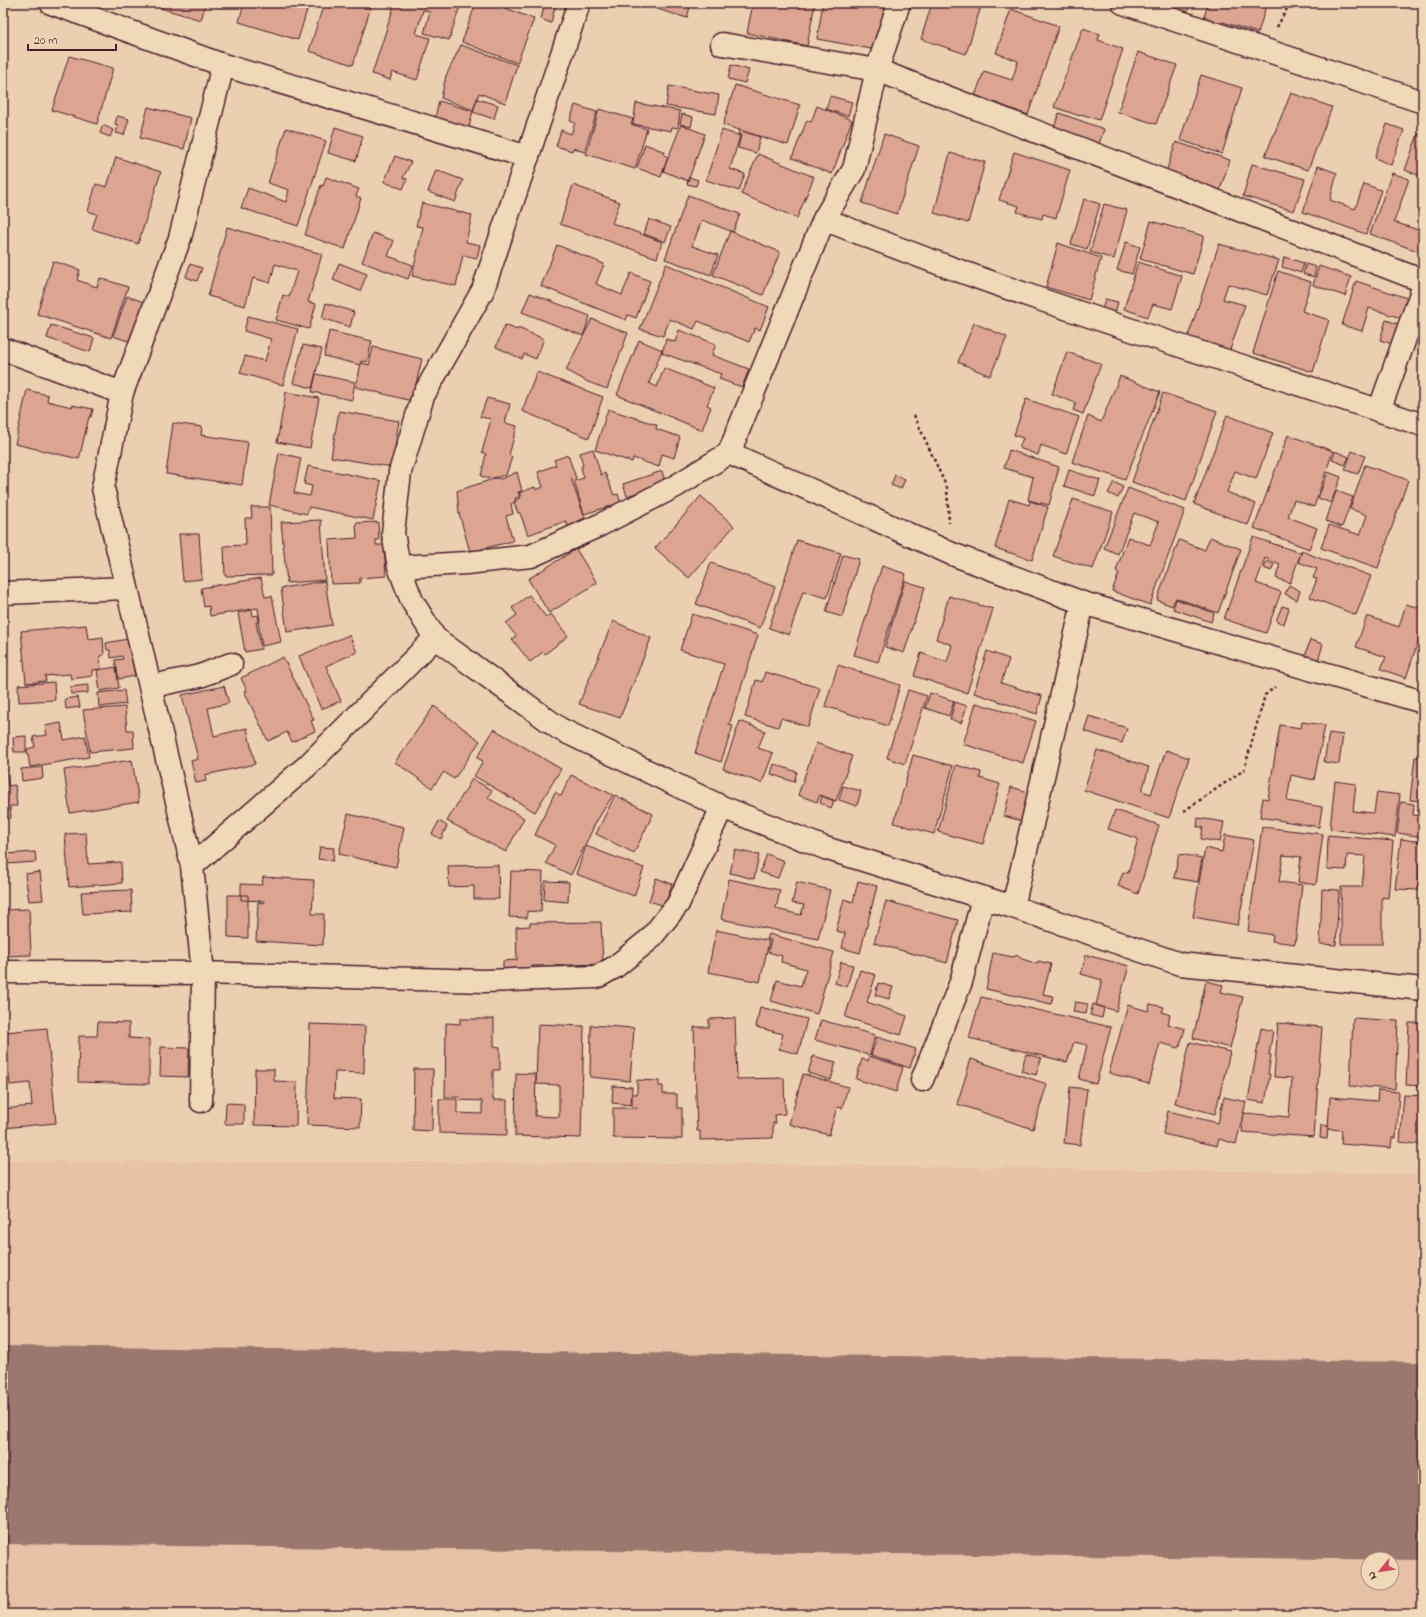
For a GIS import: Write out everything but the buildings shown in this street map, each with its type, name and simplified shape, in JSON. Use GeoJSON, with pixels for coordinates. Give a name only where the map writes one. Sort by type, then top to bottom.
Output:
{"type":"FeatureCollection","features":[{"type":"Feature","properties":{"kind":"street"},"geometry":{"type":"LineString","coordinates":[[51,3],[223,65],[528,157]]}},
{"type":"Feature","properties":{"kind":"street"},"geometry":{"type":"LineString","coordinates":[[579,3],[484,290],[423,396],[400,472],[393,533],[399,567],[412,601],[435,638],[560,729],[722,807],[825,848],[1013,907],[1180,964],[1423,989]]}},
{"type":"Feature","properties":{"kind":"street"},"geometry":{"type":"LineString","coordinates":[[399,567],[466,563],[530,556],[600,525],[655,497],[676,486],[729,453],[824,219],[854,169],[877,70],[899,3]]}},
{"type":"Feature","properties":{"kind":"street"},"geometry":{"type":"LineString","coordinates":[[1123,3],[1423,102]]}},
{"type":"Feature","properties":{"kind":"street"},"geometry":{"type":"LineString","coordinates":[[722,44],[877,70],[1423,281]]}},
{"type":"Feature","properties":{"kind":"street"},"geometry":{"type":"LineString","coordinates":[[201,1101],[204,973],[192,866],[152,686],[103,488],[122,393],[180,238],[223,65]]}},
{"type":"Feature","properties":{"kind":"street"},"geometry":{"type":"LineString","coordinates":[[824,219],[880,242],[1162,341],[1379,410],[1423,426]]}},
{"type":"Feature","properties":{"kind":"street"},"geometry":{"type":"LineString","coordinates":[[1379,410],[1423,288]]}},
{"type":"Feature","properties":{"kind":"street"},"geometry":{"type":"LineString","coordinates":[[3,349],[122,393]]}},
{"type":"Feature","properties":{"kind":"street"},"geometry":{"type":"LineString","coordinates":[[729,453],[952,554],[1083,603],[1423,702]]}},
{"type":"Feature","properties":{"kind":"street"},"geometry":{"type":"LineString","coordinates":[[3,593],[128,588]]}},
{"type":"Feature","properties":{"kind":"street"},"geometry":{"type":"LineString","coordinates":[[1013,907],[1083,603]]}},
{"type":"Feature","properties":{"kind":"street"},"geometry":{"type":"LineString","coordinates":[[192,866],[307,766],[435,638]]}},
{"type":"Feature","properties":{"kind":"street"},"geometry":{"type":"LineString","coordinates":[[152,686],[200,676],[231,664]]}},
{"type":"Feature","properties":{"kind":"street"},"geometry":{"type":"LineString","coordinates":[[3,972],[204,973],[485,981],[596,977],[615,967],[650,940],[678,904],[722,807]]}},
{"type":"Feature","properties":{"kind":"street"},"geometry":{"type":"LineString","coordinates":[[922,1080],[961,982],[983,898]]}},
{"type":"Feature","properties":{"kind":"path"},"geometry":{"type":"LineString","coordinates":[[914,415],[947,488],[952,554]]}},
{"type":"Feature","properties":{"kind":"path"},"geometry":{"type":"LineString","coordinates":[[1184,811],[1244,770],[1265,695],[1300,666]]}},
{"type":"Feature","properties":{"kind":"shaded area"},"geometry":{"type":"Polygon","coordinates":[[[3,1161],[694,1163],[1423,1174],[1423,1614],[3,1614],[3,1161]]]}},
{"type":"Feature","properties":{"kind":"runway"},"geometry":{"type":"LineString","coordinates":[[3,1445],[1423,1461]]}}]}
